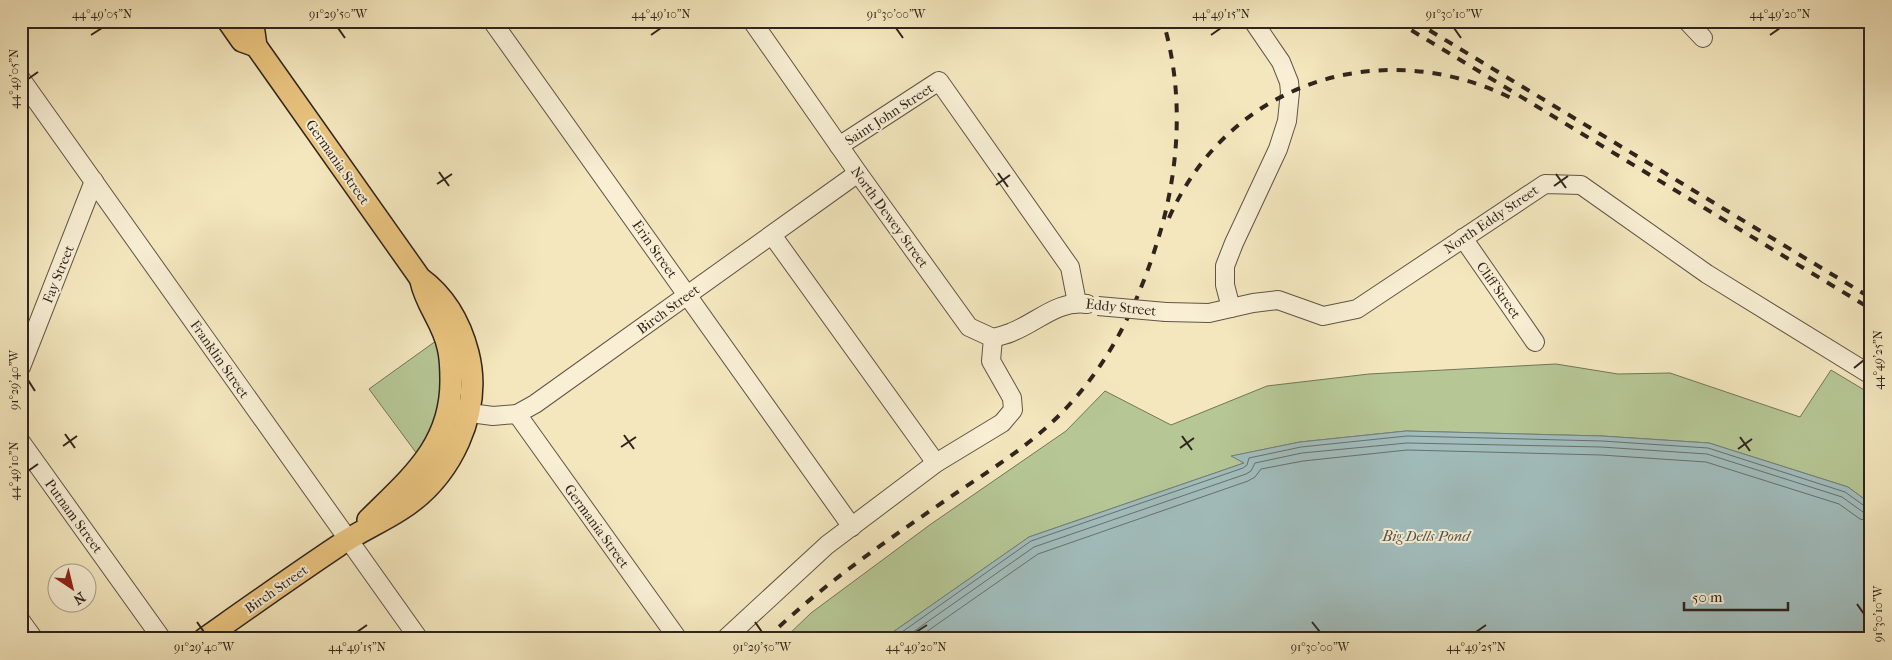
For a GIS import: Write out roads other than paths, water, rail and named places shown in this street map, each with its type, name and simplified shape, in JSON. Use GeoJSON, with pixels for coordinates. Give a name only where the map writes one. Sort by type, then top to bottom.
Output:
{"type":"FeatureCollection","features":[{"type":"Feature","properties":{"kind":"main road","name":"Germania Street"},"geometry":{"type":"LineString","coordinates":[[228,21],[242,41],[256,46]]}},
{"type":"Feature","properties":{"kind":"main road","name":"Germania Street"},"geometry":{"type":"LineString","coordinates":[[247,21],[254,32],[256,46],[420,278],[423,292],[444,332],[451,367],[451,396],[458,411]]}},
{"type":"Feature","properties":{"kind":"main road","name":"Birch Street"},"geometry":{"type":"LineString","coordinates":[[204,639],[348,539],[420,468],[458,411]]}},
{"type":"Feature","properties":{"kind":"street","name":"Erin Street"},"geometry":{"type":"LineString","coordinates":[[492,21],[852,527]]}},
{"type":"Feature","properties":{"kind":"street","name":"North Dewey Street"},"geometry":{"type":"LineString","coordinates":[[752,21],[969,327],[993,338]]}},
{"type":"Feature","properties":{"kind":"street"},"geometry":{"type":"LineString","coordinates":[[1231,308],[1225,285],[1225,266],[1278,149],[1287,121],[1290,92],[1280,62],[1252,21]]}},
{"type":"Feature","properties":{"kind":"street"},"geometry":{"type":"LineString","coordinates":[[1687,21],[1703,38]]}},
{"type":"Feature","properties":{"kind":"street","name":"Franklin Street"},"geometry":{"type":"LineString","coordinates":[[21,79],[419,639]]}},
{"type":"Feature","properties":{"kind":"street","name":"Saint John Street"},"geometry":{"type":"LineString","coordinates":[[839,146],[939,81],[1070,267],[1077,303]]}},
{"type":"Feature","properties":{"kind":"street","name":"Birch Street"},"geometry":{"type":"LineString","coordinates":[[458,411],[493,416],[517,414],[535,404],[858,173]]}},
{"type":"Feature","properties":{"kind":"street","name":"Fay Street"},"geometry":{"type":"LineString","coordinates":[[21,367],[94,181]]}},
{"type":"Feature","properties":{"kind":"street","name":"North Eddy Street"},"geometry":{"type":"LineString","coordinates":[[1166,312],[1209,314],[1231,308],[1278,300],[1323,316],[1357,309],[1545,184],[1581,185],[1707,274],[1871,375]]}},
{"type":"Feature","properties":{"kind":"street"},"geometry":{"type":"LineString","coordinates":[[772,235],[936,463]]}},
{"type":"Feature","properties":{"kind":"street","name":"Cliff Street"},"geometry":{"type":"LineString","coordinates":[[1463,238],[1535,342]]}},
{"type":"Feature","properties":{"kind":"street"},"geometry":{"type":"LineString","coordinates":[[725,639],[807,561],[936,463],[1002,422],[1013,410],[1012,398],[991,361],[993,338],[1012,332],[1050,310],[1077,303]]}},
{"type":"Feature","properties":{"kind":"street","name":"Eddy Street"},"geometry":{"type":"LineString","coordinates":[[1077,303],[1166,312]]}},
{"type":"Feature","properties":{"kind":"street","name":"Germania Street"},"geometry":{"type":"LineString","coordinates":[[517,414],[678,639]]}},
{"type":"Feature","properties":{"kind":"street","name":"Putnam Street"},"geometry":{"type":"LineString","coordinates":[[21,442],[162,639]]}},
{"type":"Feature","properties":{"kind":"street"},"geometry":{"type":"LineString","coordinates":[[21,621],[34,639]]}},
{"type":"Feature","properties":{"kind":"water","name":"Big Dells Pond"},"geometry":{"type":"Polygon","coordinates":[[[1406,431],[1602,436],[1709,443],[1848,487],[1871,504],[1871,639],[883,639],[1029,537],[1244,463],[1231,456],[1300,442],[1406,431]]]}},
{"type":"Feature","properties":{"kind":"railway"},"geometry":{"type":"LineString","coordinates":[[766,639],[808,601],[853,566],[1026,445],[1069,405],[1101,365],[1126,321],[1146,275],[1162,226],[1173,175],[1177,124],[1176,98],[1174,72],[1163,21]]}},
{"type":"Feature","properties":{"kind":"railway"},"geometry":{"type":"LineString","coordinates":[[1396,21],[1871,309]]}},
{"type":"Feature","properties":{"kind":"railway"},"geometry":{"type":"LineString","coordinates":[[1414,21],[1871,298]]}},
{"type":"Feature","properties":{"kind":"railway"},"geometry":{"type":"LineString","coordinates":[[1169,218],[1196,171],[1229,133],[1269,103],[1314,83],[1361,72],[1411,71],[1461,79],[1511,98]]}}]}
